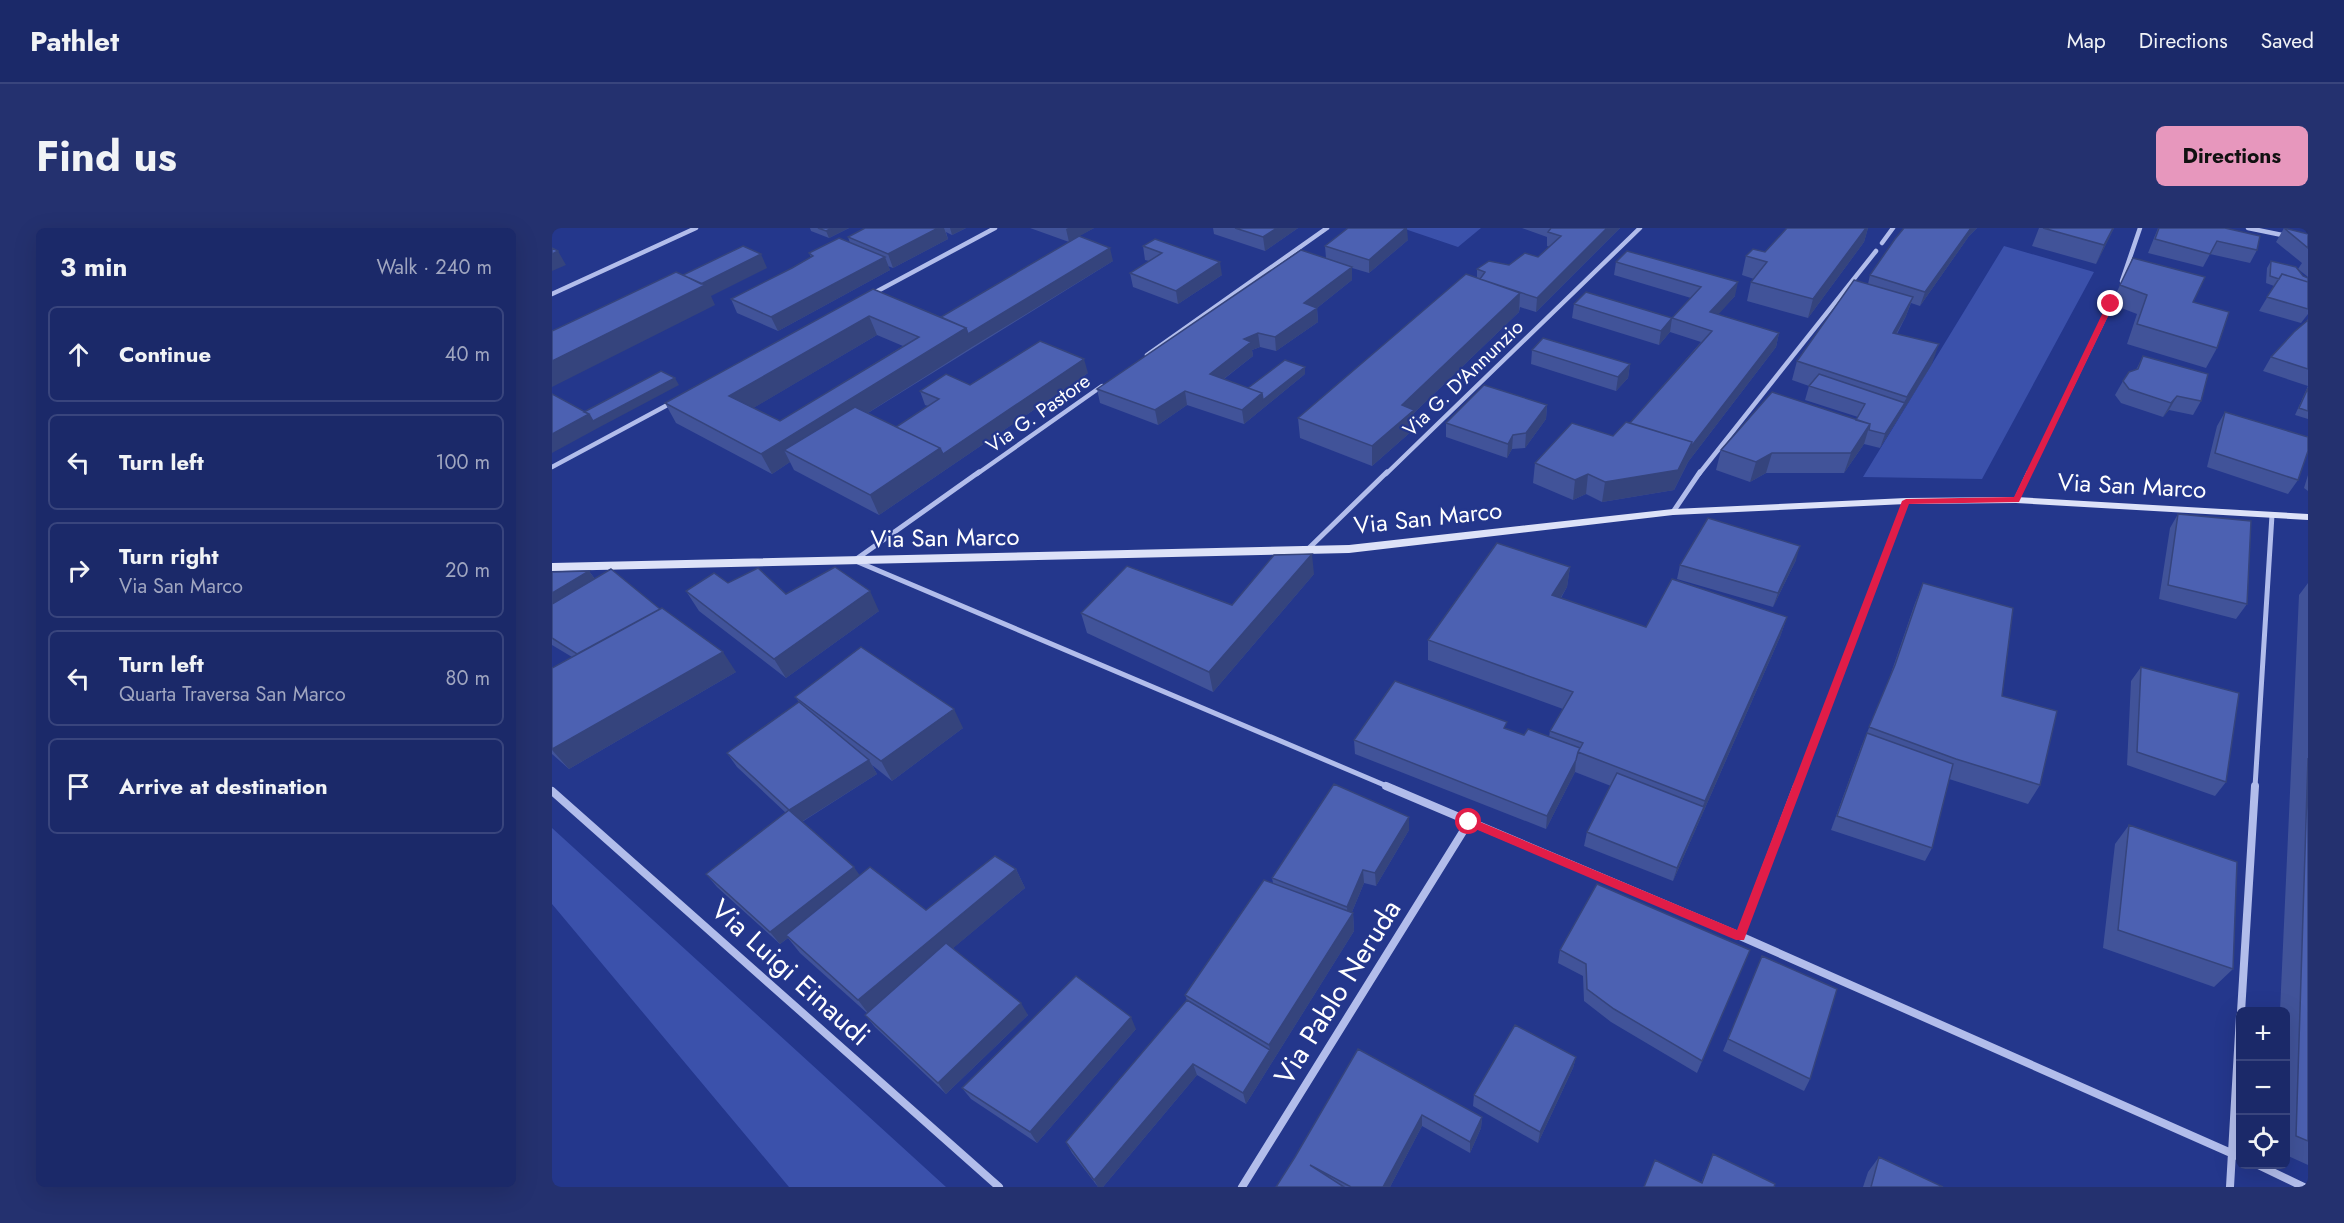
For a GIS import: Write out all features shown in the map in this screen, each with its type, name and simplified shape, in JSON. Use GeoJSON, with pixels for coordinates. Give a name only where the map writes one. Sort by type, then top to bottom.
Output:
{"type":"FeatureCollection","features":[{"type":"Feature","properties":{"kind":"main road","name":"Via San Marco"},"geometry":{"type":"LineString","coordinates":[[552,567],[1349,549],[1673,512],[1906,501],[2016,500],[2308,517]]}},
{"type":"Feature","properties":{"kind":"street"},"geometry":{"type":"LineString","coordinates":[[552,294],[696,228]]}},
{"type":"Feature","properties":{"kind":"street"},"geometry":{"type":"LineString","coordinates":[[869,296],[995,228]]}},
{"type":"Feature","properties":{"kind":"street"},"geometry":{"type":"LineString","coordinates":[[1144,357],[1327,228]]}},
{"type":"Feature","properties":{"kind":"street","name":"Via G. D'Annunzio"},"geometry":{"type":"LineString","coordinates":[[1306,550],[1641,228]]}},
{"type":"Feature","properties":{"kind":"street"},"geometry":{"type":"LineString","coordinates":[[1882,243],[1893,228]]}},
{"type":"Feature","properties":{"kind":"street"},"geometry":{"type":"LineString","coordinates":[[2016,500],[2124,277],[2140,228]]}},
{"type":"Feature","properties":{"kind":"street"},"geometry":{"type":"LineString","coordinates":[[2248,228],[2298,238]]}},
{"type":"Feature","properties":{"kind":"street"},"geometry":{"type":"LineString","coordinates":[[1673,512],[1702,469],[1876,251]]}},
{"type":"Feature","properties":{"kind":"street","name":"Via G. Pastore"},"geometry":{"type":"LineString","coordinates":[[855,560],[1105,384]]}},
{"type":"Feature","properties":{"kind":"street"},"geometry":{"type":"LineString","coordinates":[[552,467],[679,399]]}},
{"type":"Feature","properties":{"kind":"street"},"geometry":{"type":"LineString","coordinates":[[1740,936],[1906,501]]}},
{"type":"Feature","properties":{"kind":"street"},"geometry":{"type":"LineString","coordinates":[[2241,1007],[2272,515]]}},
{"type":"Feature","properties":{"kind":"street"},"geometry":{"type":"LineString","coordinates":[[855,560],[1740,936],[2236,1156]]}},
{"type":"Feature","properties":{"kind":"street","name":"Via Luigi Einaudi"},"geometry":{"type":"LineString","coordinates":[[552,791],[999,1187]]}},
{"type":"Feature","properties":{"kind":"street","name":"Via Pablo Neruda"},"geometry":{"type":"LineString","coordinates":[[1242,1187],[1469,822]]}},
{"type":"Feature","properties":{"kind":"street"},"geometry":{"type":"LineString","coordinates":[[2230,1187],[2238,1061]]}},
{"type":"Feature","properties":{"kind":"street"},"geometry":{"type":"LineString","coordinates":[[2266,1169],[2304,1187]]}},
{"type":"Feature","properties":{"kind":"shaded area"},"geometry":{"type":"Polygon","coordinates":[[[1402,228],[1481,228],[1458,247],[1402,228]]]}},
{"type":"Feature","properties":{"kind":"shaded area"},"geometry":{"type":"Polygon","coordinates":[[[2004,246],[2094,272],[1982,479],[1863,477],[2004,246]]]}},
{"type":"Feature","properties":{"kind":"shaded area"},"geometry":{"type":"Polygon","coordinates":[[[552,828],[946,1187],[789,1187],[552,904],[552,828]]]}},
{"type":"Feature","properties":{"kind":"building"},"geometry":{"type":"Polygon","coordinates":[[[865,228],[938,228],[888,254],[848,237],[865,228]]]}},
{"type":"Feature","properties":{"kind":"building"},"geometry":{"type":"Polygon","coordinates":[[[1235,228],[1277,228],[1263,237],[1235,228]]]}},
{"type":"Feature","properties":{"kind":"building"},"geometry":{"type":"Polygon","coordinates":[[[1348,228],[1406,228],[1369,260],[1325,246],[1348,228]]]}},
{"type":"Feature","properties":{"kind":"building"},"geometry":{"type":"Polygon","coordinates":[[[1551,228],[1607,228],[1537,298],[1480,279],[1485,272],[1477,269],[1489,261],[1509,265],[1525,253],[1538,257],[1561,236],[1548,232],[1551,228]]]}},
{"type":"Feature","properties":{"kind":"building"},"geometry":{"type":"Polygon","coordinates":[[[1787,228],[1866,228],[1813,299],[1751,282],[1767,262],[1746,256],[1753,249],[1765,252],[1787,228]]]}},
{"type":"Feature","properties":{"kind":"building"},"geometry":{"type":"Polygon","coordinates":[[[1904,228],[1971,228],[1925,292],[1870,275],[1904,228]]]}},
{"type":"Feature","properties":{"kind":"building"},"geometry":{"type":"Polygon","coordinates":[[[2043,228],[2113,228],[2104,245],[2043,228]]]}},
{"type":"Feature","properties":{"kind":"building"},"geometry":{"type":"Polygon","coordinates":[[[2159,228],[2225,228],[2260,236],[2257,250],[2217,241],[2210,254],[2155,239],[2159,228]]]}},
{"type":"Feature","properties":{"kind":"building"},"geometry":{"type":"Polygon","coordinates":[[[2284,228],[2308,234],[2308,248],[2284,228]]]}},
{"type":"Feature","properties":{"kind":"building"},"geometry":{"type":"Polygon","coordinates":[[[1079,236],[1110,248],[968,334],[966,328],[941,317],[1079,236]]]}},
{"type":"Feature","properties":{"kind":"building"},"geometry":{"type":"Polygon","coordinates":[[[839,238],[885,257],[771,317],[731,299],[792,268],[813,256],[809,253],[839,238]]]}},
{"type":"Feature","properties":{"kind":"building"},"geometry":{"type":"Polygon","coordinates":[[[1155,239],[1220,262],[1176,291],[1130,273],[1162,253],[1143,246],[1155,239]]]}},
{"type":"Feature","properties":{"kind":"building"},"geometry":{"type":"Polygon","coordinates":[[[743,246],[761,254],[701,284],[683,275],[743,246]]]}},
{"type":"Feature","properties":{"kind":"building"},"geometry":{"type":"Polygon","coordinates":[[[1301,250],[1352,267],[1304,303],[1317,308],[1275,337],[1258,333],[1244,339],[1251,342],[1210,374],[1262,393],[1242,410],[1185,391],[1155,410],[1097,389],[1301,250]]]}},
{"type":"Feature","properties":{"kind":"building"},"geometry":{"type":"Polygon","coordinates":[[[1627,251],[1738,282],[1710,312],[1779,333],[1690,448],[1692,442],[1630,423],[1712,331],[1672,318],[1701,287],[1616,262],[1627,251]]]}},
{"type":"Feature","properties":{"kind":"building"},"geometry":{"type":"Polygon","coordinates":[[[2133,258],[2205,277],[2193,302],[2229,312],[2217,348],[2137,324],[2147,295],[2120,285],[2133,258]]]}},
{"type":"Feature","properties":{"kind":"building"},"geometry":{"type":"Polygon","coordinates":[[[2271,261],[2296,267],[2303,276],[2308,278],[2308,282],[2282,274],[2279,279],[2270,276],[2271,261]]]}},
{"type":"Feature","properties":{"kind":"building"},"geometry":{"type":"Polygon","coordinates":[[[676,272],[705,285],[552,361],[552,331],[676,272]]]}},
{"type":"Feature","properties":{"kind":"building"},"geometry":{"type":"Polygon","coordinates":[[[1466,274],[1520,293],[1402,405],[1414,410],[1372,446],[1298,418],[1466,274]]]}},
{"type":"Feature","properties":{"kind":"building"},"geometry":{"type":"Polygon","coordinates":[[[2282,274],[2308,282],[2308,309],[2267,297],[2282,274]]]}},
{"type":"Feature","properties":{"kind":"building"},"geometry":{"type":"Polygon","coordinates":[[[1854,280],[1913,297],[1893,333],[1939,344],[1907,397],[1797,361],[1854,280]]]}},
{"type":"Feature","properties":{"kind":"building"},"geometry":{"type":"Polygon","coordinates":[[[873,289],[966,328],[761,454],[665,403],[873,289]],[[869,316],[729,396],[780,421],[919,337],[869,316]]]}},
{"type":"Feature","properties":{"kind":"building"},"geometry":{"type":"Polygon","coordinates":[[[1586,292],[1672,318],[1661,331],[1574,304],[1586,292]]]}},
{"type":"Feature","properties":{"kind":"building"},"geometry":{"type":"Polygon","coordinates":[[[2308,320],[2308,369],[2271,357],[2294,332],[2308,320]]]}},
{"type":"Feature","properties":{"kind":"building"},"geometry":{"type":"Polygon","coordinates":[[[1543,338],[1630,364],[1618,377],[1532,350],[1543,338]]]}},
{"type":"Feature","properties":{"kind":"building"},"geometry":{"type":"Polygon","coordinates":[[[1040,341],[1084,359],[943,454],[940,448],[896,427],[939,399],[920,391],[946,374],[970,385],[1040,341]]]}},
{"type":"Feature","properties":{"kind":"building"},"geometry":{"type":"Polygon","coordinates":[[[2143,356],[2208,374],[2201,401],[2177,396],[2171,403],[2129,389],[2123,381],[2129,372],[2138,369],[2143,356]]]}},
{"type":"Feature","properties":{"kind":"building"},"geometry":{"type":"Polygon","coordinates":[[[1285,360],[1305,367],[1263,400],[1262,393],[1248,388],[1285,360]]]}},
{"type":"Feature","properties":{"kind":"building"},"geometry":{"type":"Polygon","coordinates":[[[661,371],[675,378],[593,421],[589,414],[584,412],[661,371]]]}},
{"type":"Feature","properties":{"kind":"building"},"geometry":{"type":"Polygon","coordinates":[[[1819,374],[1905,403],[1885,434],[1869,430],[1870,424],[1856,420],[1865,404],[1809,386],[1819,374]]]}},
{"type":"Feature","properties":{"kind":"building"},"geometry":{"type":"Polygon","coordinates":[[[1484,385],[1547,405],[1526,433],[1513,435],[1508,444],[1446,423],[1484,385]]]}},
{"type":"Feature","properties":{"kind":"building"},"geometry":{"type":"Polygon","coordinates":[[[2308,388],[2308,411],[2299,408],[2308,388]]]}},
{"type":"Feature","properties":{"kind":"building"},"geometry":{"type":"Polygon","coordinates":[[[1772,392],[1870,424],[1851,453],[1772,453],[1756,462],[1721,450],[1772,392]]]}},
{"type":"Feature","properties":{"kind":"building"},"geometry":{"type":"Polygon","coordinates":[[[552,394],[589,414],[552,434],[552,394]]]}},
{"type":"Feature","properties":{"kind":"building"},"geometry":{"type":"Polygon","coordinates":[[[855,407],[940,448],[870,495],[784,450],[855,407]]]}},
{"type":"Feature","properties":{"kind":"building"},"geometry":{"type":"Polygon","coordinates":[[[2225,412],[2308,437],[2308,451],[2298,480],[2215,453],[2225,412]]]}},
{"type":"Feature","properties":{"kind":"building"},"geometry":{"type":"Polygon","coordinates":[[[1626,422],[1692,442],[1678,470],[1605,482],[1588,474],[1575,480],[1535,463],[1572,423],[1613,436],[1626,422]]]}},
{"type":"Feature","properties":{"kind":"building"},"geometry":{"type":"Polygon","coordinates":[[[2178,514],[2251,521],[2247,604],[2168,585],[2178,514]]]}},
{"type":"Feature","properties":{"kind":"building"},"geometry":{"type":"Polygon","coordinates":[[[1708,518],[1800,546],[1778,593],[1680,565],[1708,518]]]}},
{"type":"Feature","properties":{"kind":"building"},"geometry":{"type":"Polygon","coordinates":[[[1497,543],[1570,567],[1552,595],[1646,627],[1672,579],[1787,617],[1705,801],[1578,752],[1583,743],[1550,731],[1573,692],[1428,640],[1497,543]]]}},
{"type":"Feature","properties":{"kind":"building"},"geometry":{"type":"Polygon","coordinates":[[[1312,554],[1209,672],[1081,613],[1127,566],[1232,605],[1274,555],[1312,554]]]}},
{"type":"Feature","properties":{"kind":"building"},"geometry":{"type":"Polygon","coordinates":[[[835,567],[870,591],[774,659],[686,591],[714,573],[728,583],[758,568],[786,594],[835,567]]]}},
{"type":"Feature","properties":{"kind":"building"},"geometry":{"type":"Polygon","coordinates":[[[611,569],[660,609],[577,654],[552,638],[552,604],[611,569]]]}},
{"type":"Feature","properties":{"kind":"building"},"geometry":{"type":"Polygon","coordinates":[[[589,571],[552,593],[552,572],[589,571]]]}},
{"type":"Feature","properties":{"kind":"building"},"geometry":{"type":"Polygon","coordinates":[[[1923,583],[2013,608],[2002,696],[2057,711],[2040,785],[1956,759],[1869,727],[1895,665],[1923,583]]]}},
{"type":"Feature","properties":{"kind":"building"},"geometry":{"type":"Polygon","coordinates":[[[662,608],[723,652],[552,749],[552,668],[662,608]]]}},
{"type":"Feature","properties":{"kind":"building"},"geometry":{"type":"Polygon","coordinates":[[[861,647],[954,709],[881,761],[795,697],[861,647]]]}},
{"type":"Feature","properties":{"kind":"building"},"geometry":{"type":"Polygon","coordinates":[[[2141,667],[2239,693],[2226,782],[2137,752],[2141,667]]]}},
{"type":"Feature","properties":{"kind":"building"},"geometry":{"type":"Polygon","coordinates":[[[1395,681],[1507,722],[1504,728],[1524,735],[1528,729],[1580,748],[1547,816],[1354,740],[1395,681]]]}},
{"type":"Feature","properties":{"kind":"building"},"geometry":{"type":"Polygon","coordinates":[[[799,702],[869,760],[789,810],[727,753],[799,702]]]}},
{"type":"Feature","properties":{"kind":"building"},"geometry":{"type":"Polygon","coordinates":[[[1867,733],[1953,764],[1932,848],[1837,816],[1867,733]]]}},
{"type":"Feature","properties":{"kind":"building"},"geometry":{"type":"Polygon","coordinates":[[[2308,758],[2308,1141],[2296,1136],[2308,758]]]}},
{"type":"Feature","properties":{"kind":"building"},"geometry":{"type":"Polygon","coordinates":[[[1617,773],[1704,807],[1677,868],[1587,832],[1617,773]]]}},
{"type":"Feature","properties":{"kind":"building"},"geometry":{"type":"Polygon","coordinates":[[[1334,784],[1409,817],[1375,873],[1363,870],[1347,907],[1272,878],[1334,784]]]}},
{"type":"Feature","properties":{"kind":"building"},"geometry":{"type":"Polygon","coordinates":[[[789,810],[854,867],[770,932],[706,874],[789,810]]]}},
{"type":"Feature","properties":{"kind":"building"},"geometry":{"type":"Polygon","coordinates":[[[2129,825],[2237,862],[2233,969],[2118,930],[2129,825]]]}},
{"type":"Feature","properties":{"kind":"building"},"geometry":{"type":"Polygon","coordinates":[[[995,856],[1016,869],[858,1000],[786,935],[870,867],[926,910],[995,856]]]}},
{"type":"Feature","properties":{"kind":"building"},"geometry":{"type":"Polygon","coordinates":[[[1264,880],[1353,913],[1269,1045],[1185,995],[1264,880]]]}},
{"type":"Feature","properties":{"kind":"building"},"geometry":{"type":"Polygon","coordinates":[[[1597,884],[1750,950],[1702,1061],[1614,1009],[1587,989],[1586,964],[1560,950],[1597,884]]]}},
{"type":"Feature","properties":{"kind":"building"},"geometry":{"type":"Polygon","coordinates":[[[946,943],[1021,1003],[938,1083],[865,1015],[946,943]]]}},
{"type":"Feature","properties":{"kind":"building"},"geometry":{"type":"Polygon","coordinates":[[[1762,956],[1837,989],[1810,1079],[1728,1039],[1762,956]]]}},
{"type":"Feature","properties":{"kind":"building"},"geometry":{"type":"Polygon","coordinates":[[[1076,976],[1131,1017],[1030,1132],[962,1088],[1076,976]]]}},
{"type":"Feature","properties":{"kind":"building"},"geometry":{"type":"Polygon","coordinates":[[[1187,1000],[1270,1050],[1243,1093],[1193,1064],[1094,1180],[1066,1142],[1187,1000]]]}},
{"type":"Feature","properties":{"kind":"building"},"geometry":{"type":"Polygon","coordinates":[[[1515,1025],[1576,1057],[1540,1132],[1474,1095],[1515,1025]]]}},
{"type":"Feature","properties":{"kind":"building"},"geometry":{"type":"Polygon","coordinates":[[[1358,1049],[1482,1117],[1470,1142],[1422,1115],[1383,1187],[1351,1187],[1310,1165],[1344,1187],[1276,1187],[1295,1157],[1358,1049]]]}},
{"type":"Feature","properties":{"kind":"building"},"geometry":{"type":"Polygon","coordinates":[[[1713,1154],[1775,1184],[1774,1187],[1644,1187],[1655,1160],[1702,1183],[1713,1154]]]}},
{"type":"Feature","properties":{"kind":"building"},"geometry":{"type":"Polygon","coordinates":[[[1879,1157],[1943,1187],[1871,1187],[1879,1157]]]}},
{"type":"Feature","properties":{"kind":"route"},"geometry":{"type":"LineString","coordinates":[[1469,822],[1740,936],[1906,501],[2016,500],[2111,304]]}}]}
